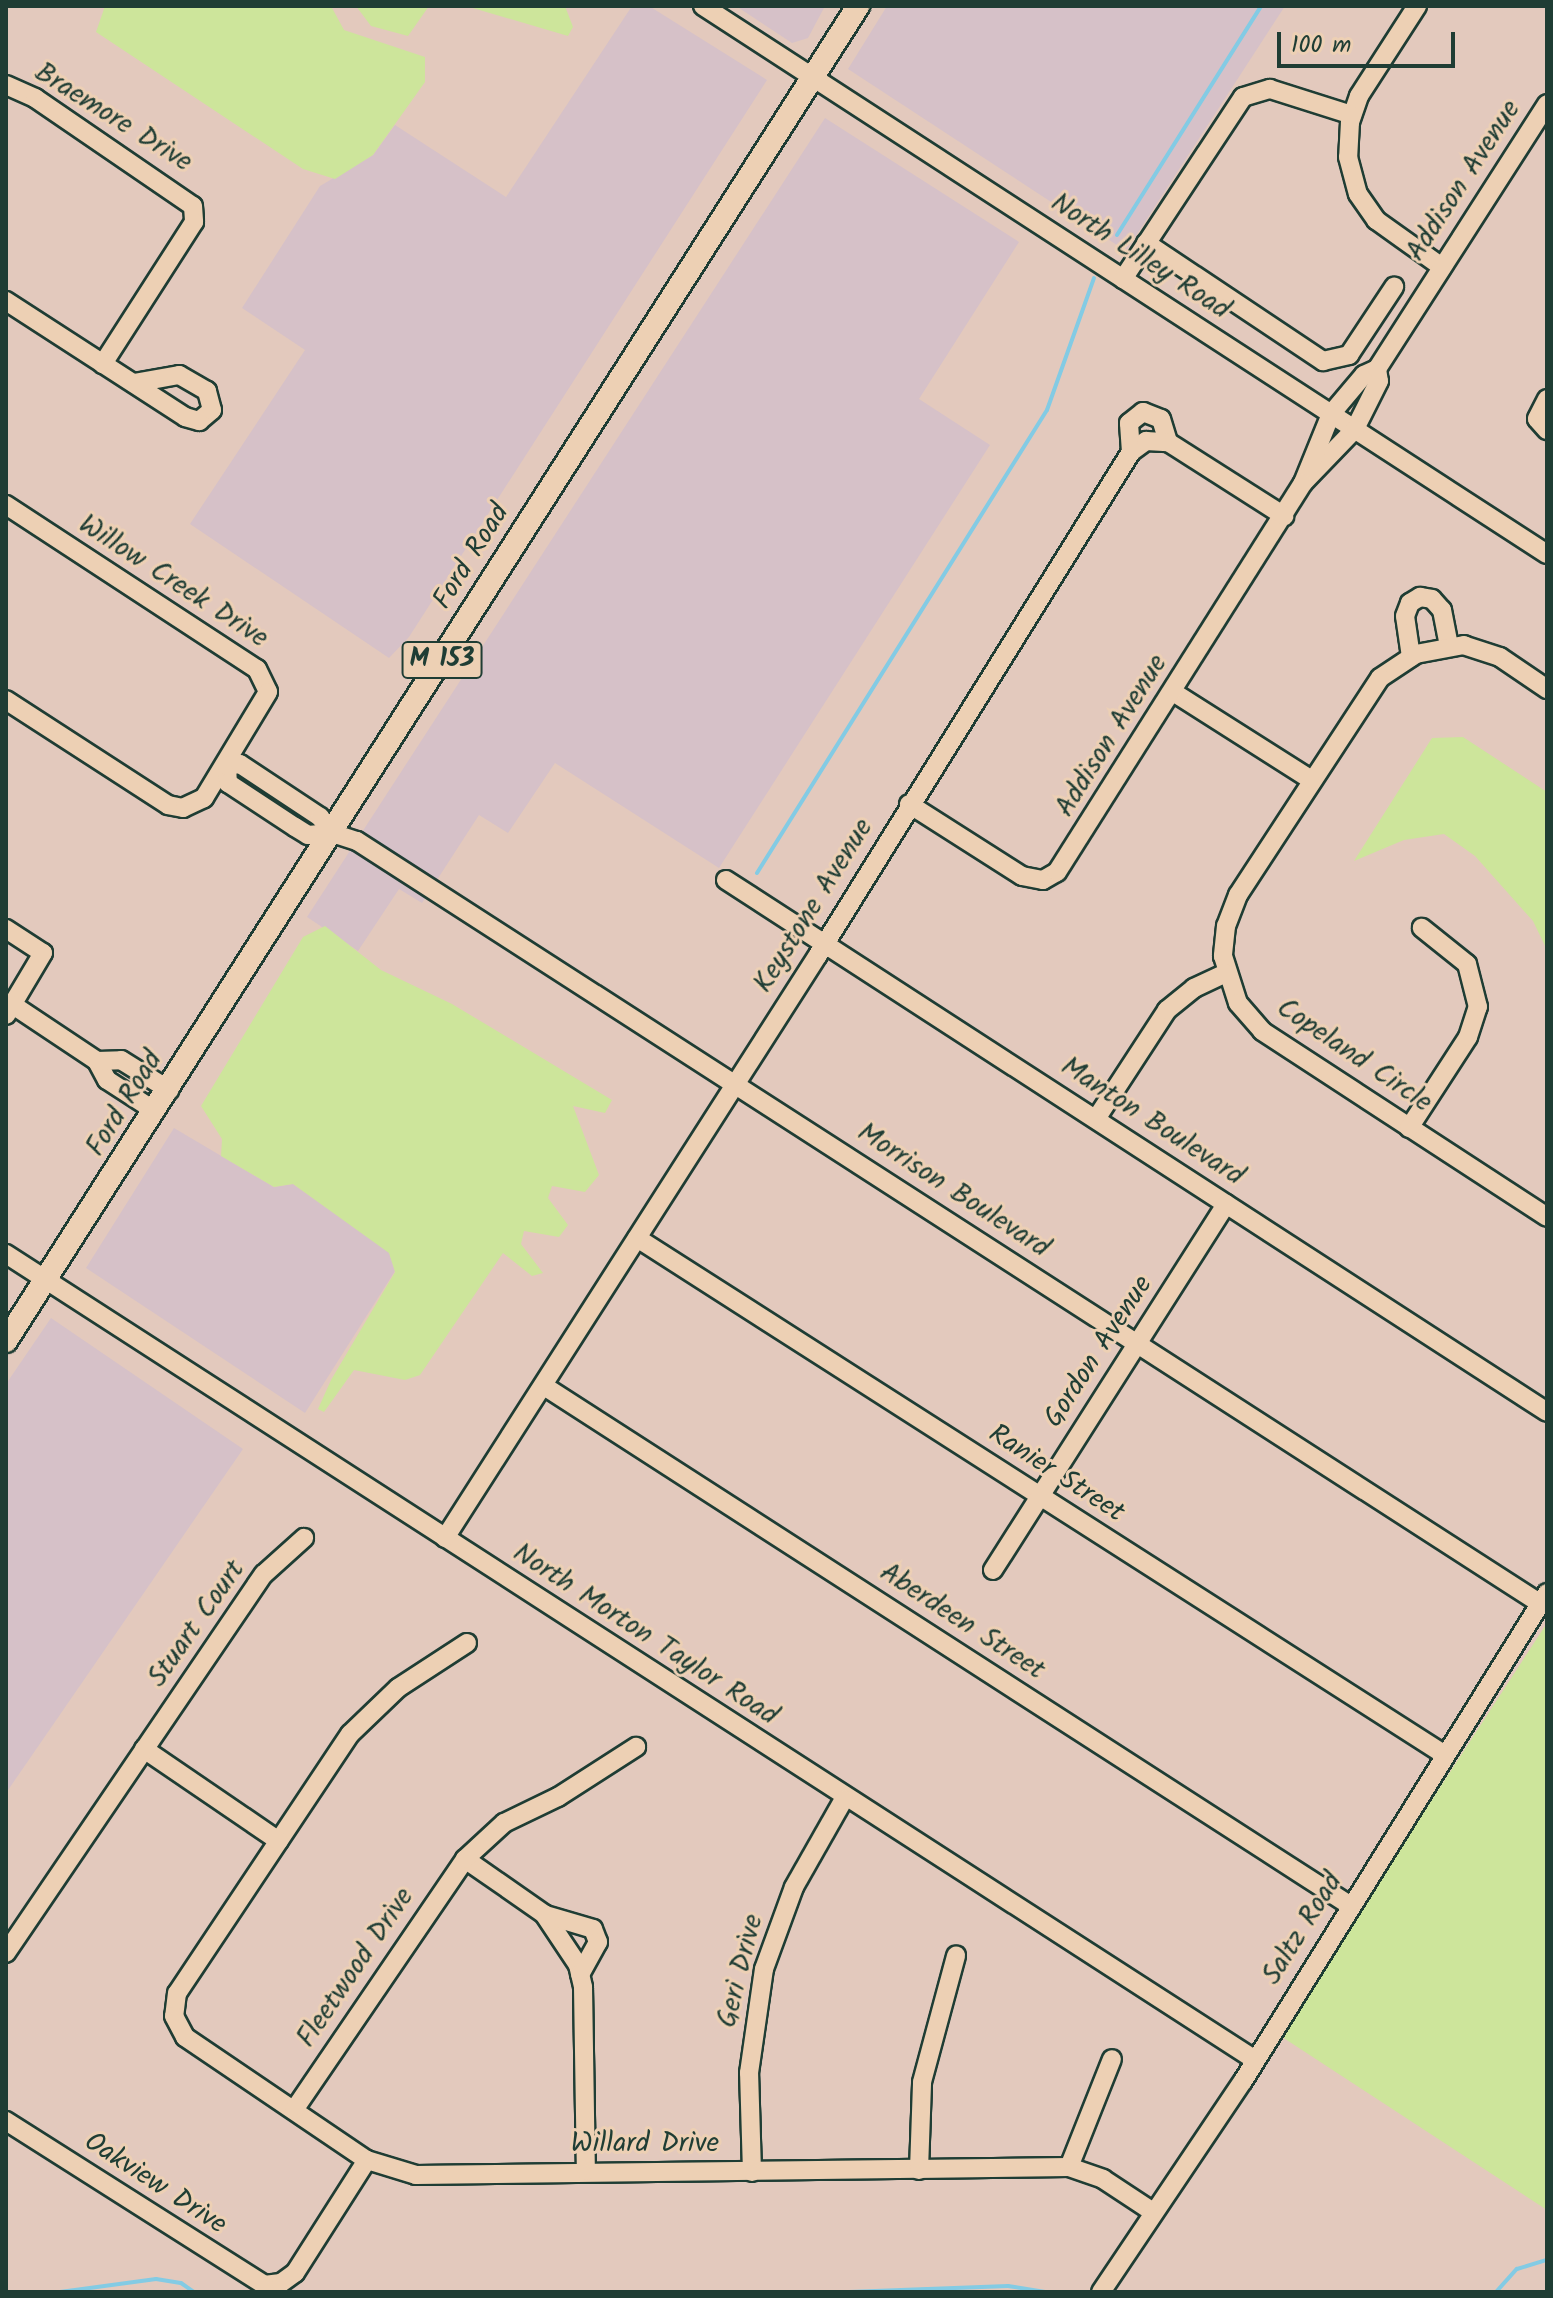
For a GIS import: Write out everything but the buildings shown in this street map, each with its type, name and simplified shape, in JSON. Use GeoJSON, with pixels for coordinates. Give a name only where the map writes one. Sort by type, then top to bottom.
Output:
{"type":"FeatureCollection","features":[{"type":"Feature","properties":{"kind":"main road","name":"Ford Road"},"geometry":{"type":"LineString","coordinates":[[6,1341],[858,6]]}},
{"type":"Feature","properties":{"kind":"street","name":"North Lilley Road"},"geometry":{"type":"LineString","coordinates":[[703,6],[1547,554]]}},
{"type":"Feature","properties":{"kind":"street"},"geometry":{"type":"LineString","coordinates":[[1417,6],[1352,115],[1348,157],[1358,194],[1385,228],[1442,267]]}},
{"type":"Feature","properties":{"kind":"street","name":"Braemore Drive"},"geometry":{"type":"LineString","coordinates":[[6,85],[35,98],[193,206],[194,222],[103,364]]}},
{"type":"Feature","properties":{"kind":"street"},"geometry":{"type":"LineString","coordinates":[[1123,279],[1249,93],[1270,89],[1352,115]]}},
{"type":"Feature","properties":{"kind":"street","name":"Addison Avenue"},"geometry":{"type":"LineString","coordinates":[[909,804],[1022,876],[1043,880],[1062,867],[1284,516],[1303,483],[1331,414],[1364,375],[1377,369],[1547,104]]}},
{"type":"Feature","properties":{"kind":"street"},"geometry":{"type":"LineString","coordinates":[[1146,243],[1323,361],[1349,355],[1394,287]]}},
{"type":"Feature","properties":{"kind":"street"},"geometry":{"type":"LineString","coordinates":[[6,301],[134,383]]}},
{"type":"Feature","properties":{"kind":"street"},"geometry":{"type":"LineString","coordinates":[[1375,316],[1401,333]]}},
{"type":"Feature","properties":{"kind":"street","name":"Addison Avenue"},"geometry":{"type":"LineString","coordinates":[[1303,483],[1355,429],[1379,381],[1377,369]]}},
{"type":"Feature","properties":{"kind":"street"},"geometry":{"type":"LineString","coordinates":[[1547,399],[1537,419],[1547,430]]}},
{"type":"Feature","properties":{"kind":"street"},"geometry":{"type":"LineString","coordinates":[[1131,452],[1129,423],[1143,412],[1161,419],[1168,442]]}},
{"type":"Feature","properties":{"kind":"street"},"geometry":{"type":"LineString","coordinates":[[1131,452],[1146,441],[1168,442],[1284,516]]}},
{"type":"Feature","properties":{"kind":"street","name":"Keystone Avenue"},"geometry":{"type":"LineString","coordinates":[[445,1538],[825,944],[909,804],[1131,452]]}},
{"type":"Feature","properties":{"kind":"street","name":"Willow Creek Drive"},"geometry":{"type":"LineString","coordinates":[[6,505],[264,676],[266,704],[227,766]]}},
{"type":"Feature","properties":{"kind":"street"},"geometry":{"type":"LineString","coordinates":[[1411,657],[1405,616],[1420,597],[1432,599],[1442,610],[1449,645]]}},
{"type":"Feature","properties":{"kind":"street","name":"Copeland Circle"},"geometry":{"type":"LineString","coordinates":[[1547,689],[1485,650],[1449,645],[1411,657],[1380,678],[1310,779],[1232,906],[1223,942],[1226,973],[1238,1003],[1262,1031],[1547,1217]]}},
{"type":"Feature","properties":{"kind":"street"},"geometry":{"type":"LineString","coordinates":[[1173,692],[1310,779]]}},
{"type":"Feature","properties":{"kind":"street"},"geometry":{"type":"LineString","coordinates":[[6,700],[174,807],[196,804],[227,766],[240,764],[320,817],[332,833]]}},
{"type":"Feature","properties":{"kind":"street","name":"Morrison Boulevard"},"geometry":{"type":"LineString","coordinates":[[332,833],[357,841],[1138,1343],[1544,1598]]}},
{"type":"Feature","properties":{"kind":"street","name":"Manton Boulevard"},"geometry":{"type":"LineString","coordinates":[[726,880],[1547,1412]]}},
{"type":"Feature","properties":{"kind":"street"},"geometry":{"type":"LineString","coordinates":[[1409,1128],[1468,1037],[1478,1007],[1467,964],[1422,928]]}},
{"type":"Feature","properties":{"kind":"street"},"geometry":{"type":"LineString","coordinates":[[6,929],[43,953],[9,1010],[97,1061],[107,1080],[155,1111]]}},
{"type":"Feature","properties":{"kind":"street"},"geometry":{"type":"LineString","coordinates":[[1096,1119],[1167,1010],[1194,988],[1226,973]]}},
{"type":"Feature","properties":{"kind":"street"},"geometry":{"type":"LineString","coordinates":[[97,1061],[121,1060],[169,1090]]}},
{"type":"Feature","properties":{"kind":"street","name":"Gordon Avenue"},"geometry":{"type":"LineString","coordinates":[[993,1570],[1226,1204]]}},
{"type":"Feature","properties":{"kind":"street","name":"Ranier Street"},"geometry":{"type":"LineString","coordinates":[[637,1238],[1445,1755]]}},
{"type":"Feature","properties":{"kind":"street","name":"North Morton Taylor Road"},"geometry":{"type":"LineString","coordinates":[[6,1254],[844,1799],[1255,2060]]}},
{"type":"Feature","properties":{"kind":"street","name":"Aberdeen Street"},"geometry":{"type":"LineString","coordinates":[[544,1386],[1351,1906]]}},
{"type":"Feature","properties":{"kind":"street","name":"Stuart Court"},"geometry":{"type":"LineString","coordinates":[[6,1953],[264,1574],[304,1538]]}},
{"type":"Feature","properties":{"kind":"street","name":"Saltz Road"},"geometry":{"type":"LineString","coordinates":[[1101,2292],[1255,2060],[1544,1598]]}},
{"type":"Feature","properties":{"kind":"street"},"geometry":{"type":"LineString","coordinates":[[144,1749],[279,1841],[366,1717],[398,1688],[467,1643]]}},
{"type":"Feature","properties":{"kind":"street","name":"Fleetwood Drive"},"geometry":{"type":"LineString","coordinates":[[294,2110],[465,1859],[504,1823],[558,1797],[636,1747]]}},
{"type":"Feature","properties":{"kind":"street","name":"Geri Drive"},"geometry":{"type":"LineString","coordinates":[[752,2172],[749,2073],[764,1969],[794,1887],[844,1799]]}},
{"type":"Feature","properties":{"kind":"street","name":"Willard Drive"},"geometry":{"type":"LineString","coordinates":[[279,1841],[177,1993],[175,2020],[191,2042],[367,2160],[416,2175],[1069,2167],[1103,2179],[1153,2212]]}},
{"type":"Feature","properties":{"kind":"street"},"geometry":{"type":"LineString","coordinates":[[465,1859],[544,1914],[569,1946],[580,1974],[586,2171]]}},
{"type":"Feature","properties":{"kind":"street"},"geometry":{"type":"LineString","coordinates":[[544,1914],[593,1929],[598,1942],[580,1974]]}},
{"type":"Feature","properties":{"kind":"street"},"geometry":{"type":"LineString","coordinates":[[919,2170],[922,2082],[956,1956]]}},
{"type":"Feature","properties":{"kind":"street"},"geometry":{"type":"LineString","coordinates":[[1069,2167],[1112,2059]]}},
{"type":"Feature","properties":{"kind":"street","name":"Oakview Drive"},"geometry":{"type":"LineString","coordinates":[[6,2121],[256,2282],[277,2284],[295,2273],[367,2160]]}},
{"type":"Feature","properties":{"kind":"shaded area"},"geometry":{"type":"Polygon","coordinates":[[[632,6],[649,6],[767,80],[409,637],[389,658],[190,524],[305,350],[242,308],[320,186],[373,155],[395,125],[506,197],[632,6]]]}},
{"type":"Feature","properties":{"kind":"shaded area"},"geometry":{"type":"Polygon","coordinates":[[[736,6],[825,6],[808,38],[792,43],[736,6]]]}},
{"type":"Feature","properties":{"kind":"shaded area"},"geometry":{"type":"Polygon","coordinates":[[[887,6],[1285,6],[1126,251],[848,69],[887,6]]]}},
{"type":"Feature","properties":{"kind":"shaded area"},"geometry":{"type":"Polygon","coordinates":[[[825,118],[1019,242],[919,399],[990,445],[719,868],[555,763],[508,833],[479,815],[422,903],[399,889],[358,951],[307,917],[825,118]]]}},
{"type":"Feature","properties":{"kind":"shaded area"},"geometry":{"type":"Polygon","coordinates":[[[174,1128],[274,1187],[293,1184],[389,1252],[395,1271],[305,1413],[86,1268],[174,1128]]]}},
{"type":"Feature","properties":{"kind":"shaded area"},"geometry":{"type":"Polygon","coordinates":[[[51,1318],[243,1449],[6,1793],[6,1384],[51,1318]]]}},
{"type":"Feature","properties":{"kind":"green space"},"geometry":{"type":"Polygon","coordinates":[[[105,6],[331,6],[344,30],[425,57],[425,82],[373,155],[335,179],[303,169],[96,32],[105,6]]]}},
{"type":"Feature","properties":{"kind":"green space"},"geometry":{"type":"Polygon","coordinates":[[[356,6],[429,6],[408,36],[371,26],[356,6]]]}},
{"type":"Feature","properties":{"kind":"green space"},"geometry":{"type":"Polygon","coordinates":[[[466,6],[565,6],[573,27],[568,36],[466,6]]]}},
{"type":"Feature","properties":{"kind":"green space"},"geometry":{"type":"Polygon","coordinates":[[[1463,737],[1547,792],[1547,950],[1533,921],[1475,856],[1444,834],[1404,840],[1354,861],[1432,738],[1463,737]]]}},
{"type":"Feature","properties":{"kind":"green space"},"geometry":{"type":"Polygon","coordinates":[[[325,926],[381,970],[452,1004],[612,1100],[605,1113],[573,1106],[599,1175],[585,1192],[552,1186],[548,1198],[568,1225],[559,1237],[524,1231],[521,1244],[543,1273],[532,1276],[503,1253],[420,1375],[405,1380],[354,1370],[324,1412],[318,1409],[331,1380],[395,1272],[389,1253],[293,1184],[274,1187],[221,1156],[222,1139],[201,1106],[303,937],[325,926]]]}},
{"type":"Feature","properties":{"kind":"green space"},"geometry":{"type":"Polygon","coordinates":[[[1547,1623],[1547,2210],[1279,2035],[1547,1623]]]}},
{"type":"Feature","properties":{"kind":"waterway"},"geometry":{"type":"LineString","coordinates":[[1117,235],[1261,6]]}},
{"type":"Feature","properties":{"kind":"waterway"},"geometry":{"type":"LineString","coordinates":[[757,873],[1047,410],[1094,278]]}},
{"type":"Feature","properties":{"kind":"waterway"},"geometry":{"type":"LineString","coordinates":[[1496,2292],[1517,2269],[1547,2260]]}},
{"type":"Feature","properties":{"kind":"waterway"},"geometry":{"type":"LineString","coordinates":[[60,2292],[156,2279],[181,2283],[194,2292]]}},
{"type":"Feature","properties":{"kind":"waterway"},"geometry":{"type":"LineString","coordinates":[[849,2292],[1008,2286],[1047,2292]]}},
{"type":"Feature","properties":{"kind":"waterway"},"geometry":{"type":"LineString","coordinates":[[809,2292],[826,2292]]}}]}
